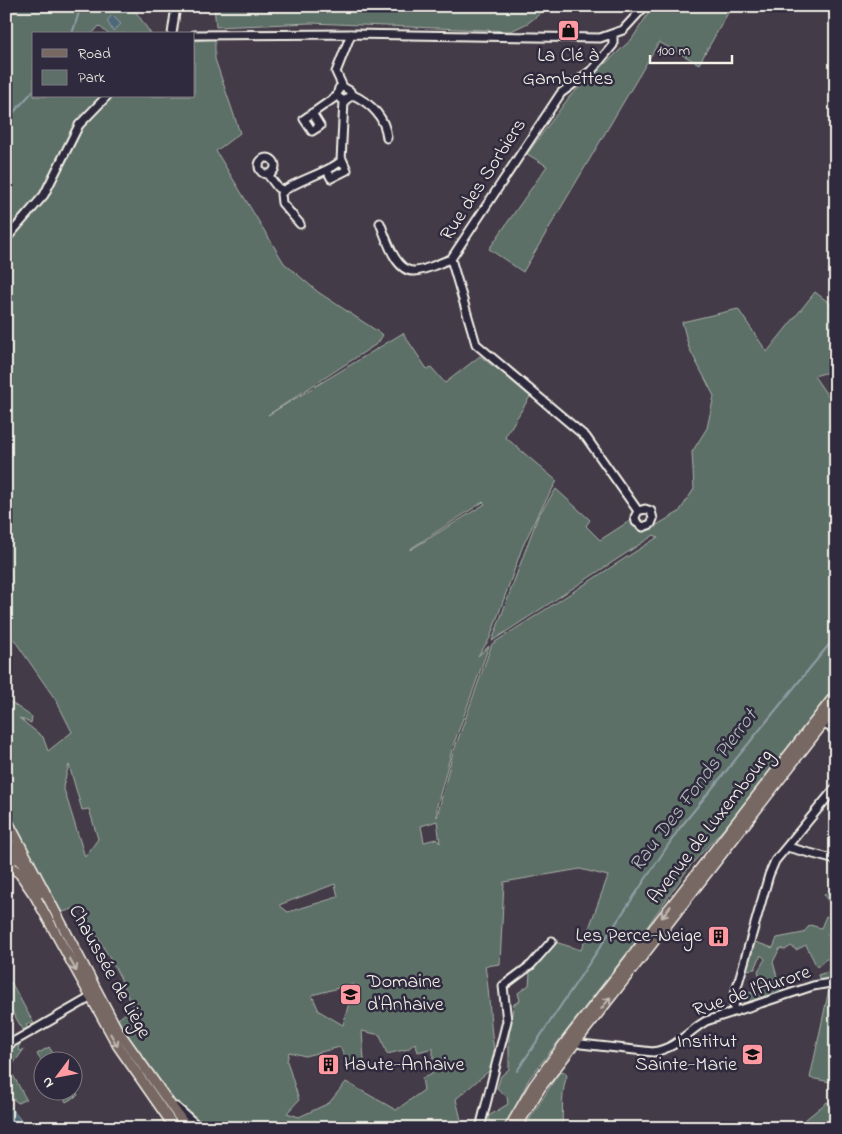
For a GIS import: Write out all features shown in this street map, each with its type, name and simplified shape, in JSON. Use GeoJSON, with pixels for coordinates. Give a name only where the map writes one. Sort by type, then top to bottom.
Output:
{"type":"FeatureCollection","features":[{"type":"Feature","properties":{"kind":"main road","name":"Avenue de Luxembourg"},"geometry":{"type":"LineString","coordinates":[[509,1128],[534,1085],[573,1039],[819,722],[836,694]]}},
{"type":"Feature","properties":{"kind":"main road","name":"Avenue de Luxembourg"},"geometry":{"type":"LineString","coordinates":[[819,722],[836,707]]}},
{"type":"Feature","properties":{"kind":"main road","name":"Chaussée de Liège"},"geometry":{"type":"LineString","coordinates":[[6,818],[66,933],[94,996],[166,1098]]}},
{"type":"Feature","properties":{"kind":"main road"},"geometry":{"type":"LineString","coordinates":[[6,828],[10,844],[66,933]]}},
{"type":"Feature","properties":{"kind":"main road"},"geometry":{"type":"LineString","coordinates":[[7,864],[15,860],[17,855]]}},
{"type":"Feature","properties":{"kind":"main road","name":"Chaussée de Liège"},"geometry":{"type":"LineString","coordinates":[[7,864],[20,874],[35,896],[94,996],[128,1062],[175,1128]]}},
{"type":"Feature","properties":{"kind":"main road","name":"Avenue de Luxembourg"},"geometry":{"type":"LineString","coordinates":[[516,1128],[573,1039]]}},
{"type":"Feature","properties":{"kind":"main road"},"geometry":{"type":"LineString","coordinates":[[166,1098],[187,1128]]}},
{"type":"Feature","properties":{"kind":"street"},"geometry":{"type":"LineString","coordinates":[[172,32],[176,6]]}},
{"type":"Feature","properties":{"kind":"street"},"geometry":{"type":"LineString","coordinates":[[195,35],[351,34],[591,38],[613,35],[632,22],[645,6]]}},
{"type":"Feature","properties":{"kind":"street"},"geometry":{"type":"LineString","coordinates":[[351,34],[336,72],[343,87],[348,88],[351,94],[363,99],[377,111],[386,125],[387,138]]}},
{"type":"Feature","properties":{"kind":"street","name":"Rue des Sorbiers"},"geometry":{"type":"LineString","coordinates":[[613,35],[615,41],[613,45],[592,70],[561,92],[451,258],[476,344],[586,437],[638,511]]}},
{"type":"Feature","properties":{"kind":"street"},"geometry":{"type":"LineString","coordinates":[[312,113],[337,96],[337,92],[343,87]]}},
{"type":"Feature","properties":{"kind":"street"},"geometry":{"type":"LineString","coordinates":[[344,101],[351,94]]}},
{"type":"Feature","properties":{"kind":"street"},"geometry":{"type":"LineString","coordinates":[[337,96],[344,101]]}},
{"type":"Feature","properties":{"kind":"street"},"geometry":{"type":"LineString","coordinates":[[6,239],[44,195],[79,125],[105,98]]}},
{"type":"Feature","properties":{"kind":"street"},"geometry":{"type":"LineString","coordinates":[[300,224],[280,198],[283,190],[327,170],[342,159],[344,101]]}},
{"type":"Feature","properties":{"kind":"street"},"geometry":{"type":"LineString","coordinates":[[268,175],[278,188],[283,190]]}},
{"type":"Feature","properties":{"kind":"street"},"geometry":{"type":"LineString","coordinates":[[380,223],[398,263],[405,269],[414,272],[451,258]]}},
{"type":"Feature","properties":{"kind":"street"},"geometry":{"type":"LineString","coordinates":[[819,722],[836,730]]}},
{"type":"Feature","properties":{"kind":"street"},"geometry":{"type":"LineString","coordinates":[[734,1010],[735,994],[763,889],[775,861],[836,788]]}},
{"type":"Feature","properties":{"kind":"street"},"geometry":{"type":"LineString","coordinates":[[787,847],[836,860]]}},
{"type":"Feature","properties":{"kind":"street"},"geometry":{"type":"LineString","coordinates":[[480,1128],[506,1021],[503,986],[532,965],[552,941]]}},
{"type":"Feature","properties":{"kind":"street","name":"Rue de l'Aurore"},"geometry":{"type":"LineString","coordinates":[[573,1039],[653,1052],[674,1046],[691,1030],[706,1021],[734,1010],[813,986],[836,982]]}},
{"type":"Feature","properties":{"kind":"street"},"geometry":{"type":"LineString","coordinates":[[6,1046],[94,996]]}},
{"type":"Feature","properties":{"kind":"street","name":"Chaussée de Liège"},"geometry":{"type":"LineString","coordinates":[[166,1098],[200,1128]]}},
{"type":"Feature","properties":{"kind":"green space"},"geometry":{"type":"Polygon","coordinates":[[[6,6],[128,6],[136,12],[150,32],[106,32],[99,26],[94,32],[32,32],[32,98],[195,98],[195,41],[215,39],[215,59],[240,133],[216,151],[284,263],[318,292],[383,335],[378,343],[268,415],[403,333],[427,369],[432,368],[445,383],[480,356],[531,395],[505,437],[557,481],[537,516],[522,548],[490,638],[478,656],[489,646],[453,746],[437,806],[437,817],[452,756],[492,644],[658,537],[654,535],[492,641],[538,516],[556,489],[590,520],[586,526],[600,540],[631,520],[639,529],[648,530],[679,512],[694,489],[692,452],[707,428],[714,396],[689,348],[682,322],[738,309],[767,352],[815,292],[836,308],[836,370],[814,376],[836,408],[836,685],[746,804],[690,866],[644,931],[529,1079],[505,1128],[490,1128],[492,1124],[487,1117],[508,1104],[507,1097],[497,1088],[501,1076],[509,1069],[509,1028],[514,1004],[520,1001],[518,993],[529,985],[530,974],[527,969],[552,941],[581,950],[608,876],[580,869],[504,882],[500,964],[485,966],[497,1064],[456,1099],[463,1128],[208,1128],[180,1106],[157,1080],[117,1020],[132,1008],[120,977],[82,909],[76,908],[63,912],[56,908],[6,813],[6,699],[32,717],[31,723],[19,718],[43,737],[48,751],[72,732],[57,702],[6,628],[6,244],[47,195],[41,192],[6,230],[6,6]],[[483,502],[410,549],[410,550],[485,504],[483,502]],[[69,765],[63,786],[85,857],[98,839],[89,809],[82,810],[69,765]],[[437,821],[421,826],[424,842],[436,839],[440,843],[437,821]],[[335,884],[279,905],[288,912],[338,897],[335,884]],[[354,984],[312,995],[319,1011],[343,1025],[354,984]],[[362,1031],[364,1060],[350,1065],[340,1047],[305,1056],[289,1052],[287,1061],[299,1100],[287,1113],[299,1117],[329,1103],[346,1082],[396,1110],[424,1090],[422,1078],[432,1074],[428,1060],[433,1058],[433,1048],[418,1052],[415,1043],[408,1049],[387,1054],[380,1035],[362,1031]]]}},
{"type":"Feature","properties":{"kind":"green space"},"geometry":{"type":"Polygon","coordinates":[[[214,6],[550,6],[528,23],[511,31],[311,23],[216,27],[214,6]]]}},
{"type":"Feature","properties":{"kind":"green space"},"geometry":{"type":"Polygon","coordinates":[[[653,6],[732,6],[699,64],[659,42],[523,272],[489,249],[547,166],[527,154],[570,96],[632,39],[653,6]]]}},
{"type":"Feature","properties":{"kind":"green space"},"geometry":{"type":"Polygon","coordinates":[[[836,888],[836,905],[830,904],[824,895],[836,888]]]}},
{"type":"Feature","properties":{"kind":"green space"},"geometry":{"type":"Polygon","coordinates":[[[826,916],[836,919],[836,941],[831,933],[827,934],[833,947],[836,946],[836,959],[826,959],[817,967],[806,945],[796,950],[791,946],[785,950],[780,948],[773,962],[781,991],[748,1003],[739,1001],[741,991],[760,994],[763,989],[758,971],[765,959],[761,955],[755,969],[745,970],[755,942],[773,948],[777,938],[803,933],[810,925],[821,928],[826,916]]]}},
{"type":"Feature","properties":{"kind":"green space"},"geometry":{"type":"Polygon","coordinates":[[[836,969],[836,978],[820,981],[818,975],[836,969]]]}},
{"type":"Feature","properties":{"kind":"green space"},"geometry":{"type":"Polygon","coordinates":[[[11,982],[34,1024],[26,1025],[28,1028],[23,1030],[6,1001],[6,986],[11,982]]]}},
{"type":"Feature","properties":{"kind":"green space"},"geometry":{"type":"Polygon","coordinates":[[[829,989],[836,990],[836,1083],[810,1078],[829,989]]]}},
{"type":"Feature","properties":{"kind":"green space"},"geometry":{"type":"Polygon","coordinates":[[[20,1043],[18,1049],[21,1051],[24,1049],[6,1074],[6,1049],[20,1043]]]}},
{"type":"Feature","properties":{"kind":"green space"},"geometry":{"type":"Polygon","coordinates":[[[49,1047],[52,1052],[40,1052],[49,1047]]]}},
{"type":"Feature","properties":{"kind":"green space"},"geometry":{"type":"Polygon","coordinates":[[[560,1071],[565,1072],[567,1076],[563,1095],[562,1128],[524,1128],[560,1071]]]}},
{"type":"Feature","properties":{"kind":"green space"},"geometry":{"type":"Polygon","coordinates":[[[13,1075],[26,1099],[18,1103],[6,1093],[6,1083],[13,1075]]]}},
{"type":"Feature","properties":{"kind":"green space"},"geometry":{"type":"Polygon","coordinates":[[[827,1102],[836,1106],[836,1122],[833,1128],[795,1128],[827,1102]]]}},
{"type":"Feature","properties":{"kind":"water"},"geometry":{"type":"Polygon","coordinates":[[[112,15],[121,24],[113,31],[107,21],[112,15]]]}},
{"type":"Feature","properties":{"kind":"water"},"geometry":{"type":"Polygon","coordinates":[[[6,1103],[28,1128],[6,1128],[6,1103]]]}},
{"type":"Feature","properties":{"kind":"waterway"},"geometry":{"type":"LineString","coordinates":[[73,32],[81,6]]}},
{"type":"Feature","properties":{"kind":"waterway"},"geometry":{"type":"LineString","coordinates":[[6,125],[10,122],[14,112],[32,92]]}},
{"type":"Feature","properties":{"kind":"waterway","name":"Rau Des Fonds Pierrot"},"geometry":{"type":"LineString","coordinates":[[517,1071],[679,829],[836,636]]}},
{"type":"Feature","properties":{"kind":"place","name":"La Clé à Gambettes"},"geometry":{"type":"Point","coordinates":[568,30]}},
{"type":"Feature","properties":{"kind":"place","name":"Les Perce-Neige"},"geometry":{"type":"Point","coordinates":[718,936]}},
{"type":"Feature","properties":{"kind":"place","name":"Domaine d'Anhaive"},"geometry":{"type":"Point","coordinates":[351,994]}},
{"type":"Feature","properties":{"kind":"place","name":"Institut Sainte-Marie"},"geometry":{"type":"Point","coordinates":[753,1054]}},
{"type":"Feature","properties":{"kind":"place","name":"Haute-Anhaive"},"geometry":{"type":"Point","coordinates":[328,1065]}}]}
